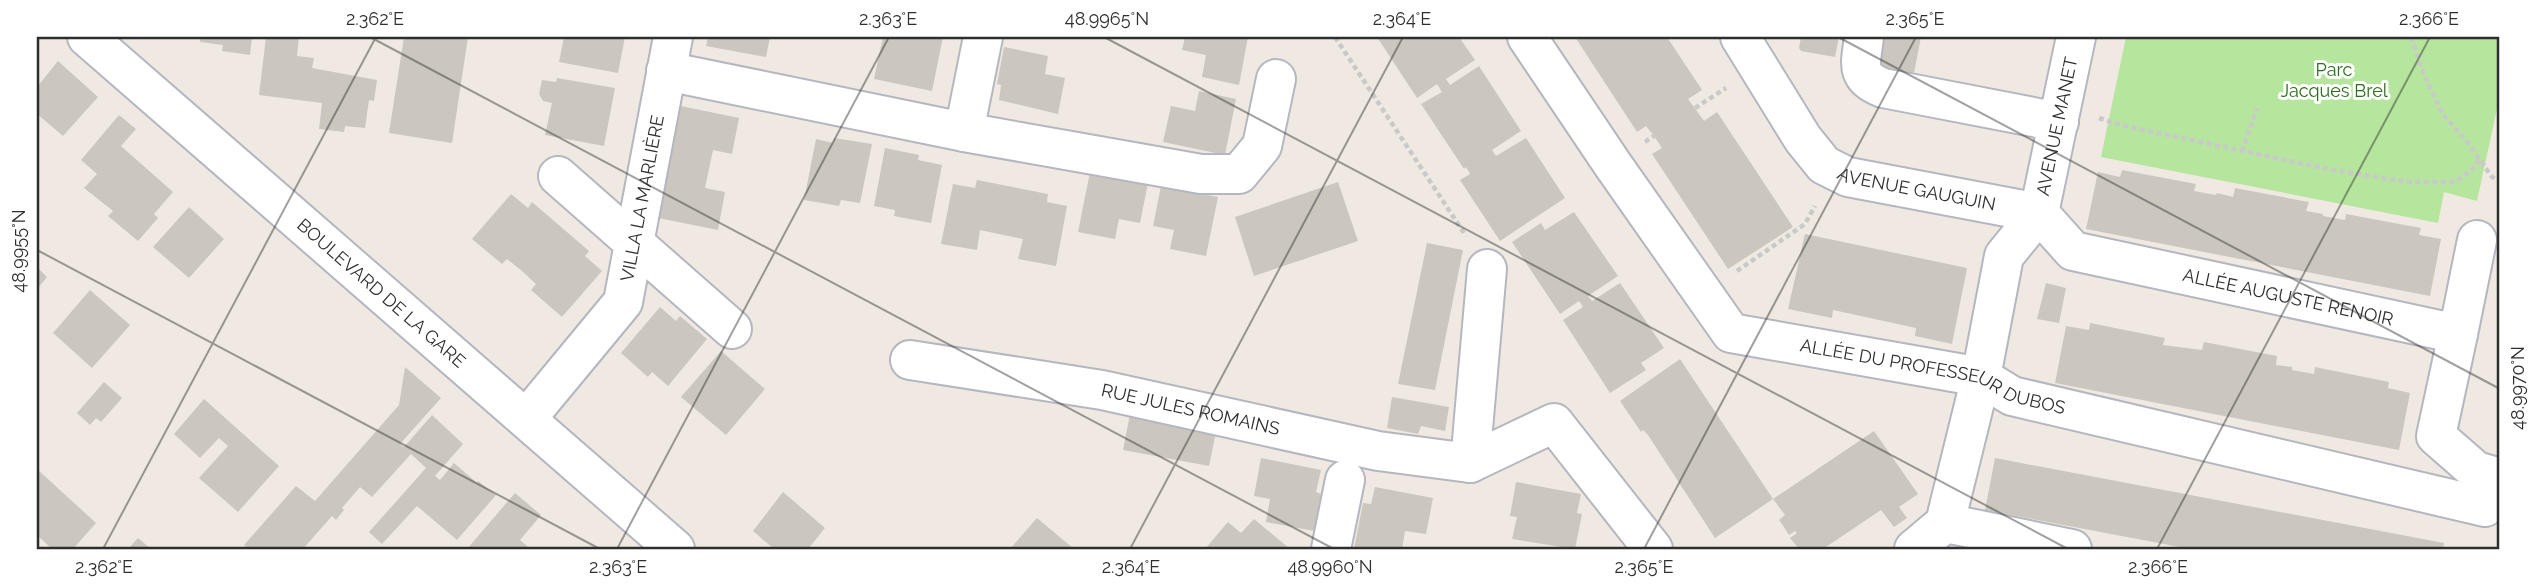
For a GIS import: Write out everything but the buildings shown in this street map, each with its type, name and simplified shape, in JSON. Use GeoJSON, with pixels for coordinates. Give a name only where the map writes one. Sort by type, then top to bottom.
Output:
{"type":"FeatureCollection","features":[{"type":"Feature","properties":{"kind":"street","name":"BOULEVARD DE LA GARE"},"geometry":{"type":"LineString","coordinates":[[87,37],[675,549]]}},
{"type":"Feature","properties":{"kind":"street"},"geometry":{"type":"LineString","coordinates":[[964,132],[983,37]]}},
{"type":"Feature","properties":{"kind":"street","name":"ALLÉE DU PROFESSEUR DUBOS"},"geometry":{"type":"LineString","coordinates":[[1527,37],[1613,166],[1731,333],[1981,377],[2012,396],[2493,492]]}},
{"type":"Feature","properties":{"kind":"street","name":"AVENUE GAUGUIN"},"geometry":{"type":"LineString","coordinates":[[1740,37],[1803,139],[1824,165],[1848,177],[2039,213]]}},
{"type":"Feature","properties":{"kind":"street"},"geometry":{"type":"LineString","coordinates":[[1864,37],[1860,70],[1868,83],[1883,88],[2061,113]]}},
{"type":"Feature","properties":{"kind":"street","name":"AVENUE MANET"},"geometry":{"type":"LineString","coordinates":[[2039,213],[2076,37]]}},
{"type":"Feature","properties":{"kind":"street","name":"VILLA LA MARLIÈRE"},"geometry":{"type":"LineString","coordinates":[[527,418],[623,302],[670,54],[964,132],[1201,174],[1240,174],[1262,146],[1276,79]]}},
{"type":"Feature","properties":{"kind":"street"},"geometry":{"type":"LineString","coordinates":[[558,176],[732,329]]}},
{"type":"Feature","properties":{"kind":"street"},"geometry":{"type":"LineString","coordinates":[[1914,549],[1945,523],[1981,377],[2004,256],[2039,213]]}},
{"type":"Feature","properties":{"kind":"street","name":"ALLÉE AUGUSTE RENOIR"},"geometry":{"type":"LineString","coordinates":[[2039,213],[2073,251],[2458,334]]}},
{"type":"Feature","properties":{"kind":"street"},"geometry":{"type":"LineString","coordinates":[[2458,334],[2477,240]]}},
{"type":"Feature","properties":{"kind":"street"},"geometry":{"type":"LineString","coordinates":[[1470,463],[1487,269]]}},
{"type":"Feature","properties":{"kind":"street","name":"ALLÉE DU PROFESSEUR DUBOS"},"geometry":{"type":"LineString","coordinates":[[2458,334],[2436,436],[2476,471],[2493,492]]}},
{"type":"Feature","properties":{"kind":"street","name":"RUE JULES ROMAINS"},"geometry":{"type":"LineString","coordinates":[[910,360],[1102,390],[1378,451],[1470,463]]}},
{"type":"Feature","properties":{"kind":"street"},"geometry":{"type":"LineString","coordinates":[[1470,463],[1554,423],[1653,549]]}},
{"type":"Feature","properties":{"kind":"street"},"geometry":{"type":"LineString","coordinates":[[1331,549],[1345,480]]}},
{"type":"Feature","properties":{"kind":"street"},"geometry":{"type":"LineString","coordinates":[[1945,523],[2072,549]]}},
{"type":"Feature","properties":{"kind":"path"},"geometry":{"type":"LineString","coordinates":[[1335,37],[1487,269]]}},
{"type":"Feature","properties":{"kind":"path"},"geometry":{"type":"LineString","coordinates":[[2411,37],[2424,75],[2442,113],[2492,177],[2500,181]]}},
{"type":"Feature","properties":{"kind":"path"},"geometry":{"type":"LineString","coordinates":[[2242,151],[2257,108]]}},
{"type":"Feature","properties":{"kind":"path"},"geometry":{"type":"LineString","coordinates":[[2061,113],[2327,169],[2407,182],[2455,182],[2475,167],[2479,159]]}},
{"type":"Feature","properties":{"kind":"path"},"geometry":{"type":"LineString","coordinates":[[1710,303],[1727,278],[1805,224],[1834,170]]}},
{"type":"Feature","properties":{"kind":"green space","name":"Parc Jacques Brel"},"geometry":{"type":"Polygon","coordinates":[[[2126,37],[2500,37],[2500,95],[2477,201],[2444,192],[2438,223],[2101,157],[2126,37]]]}}]}
